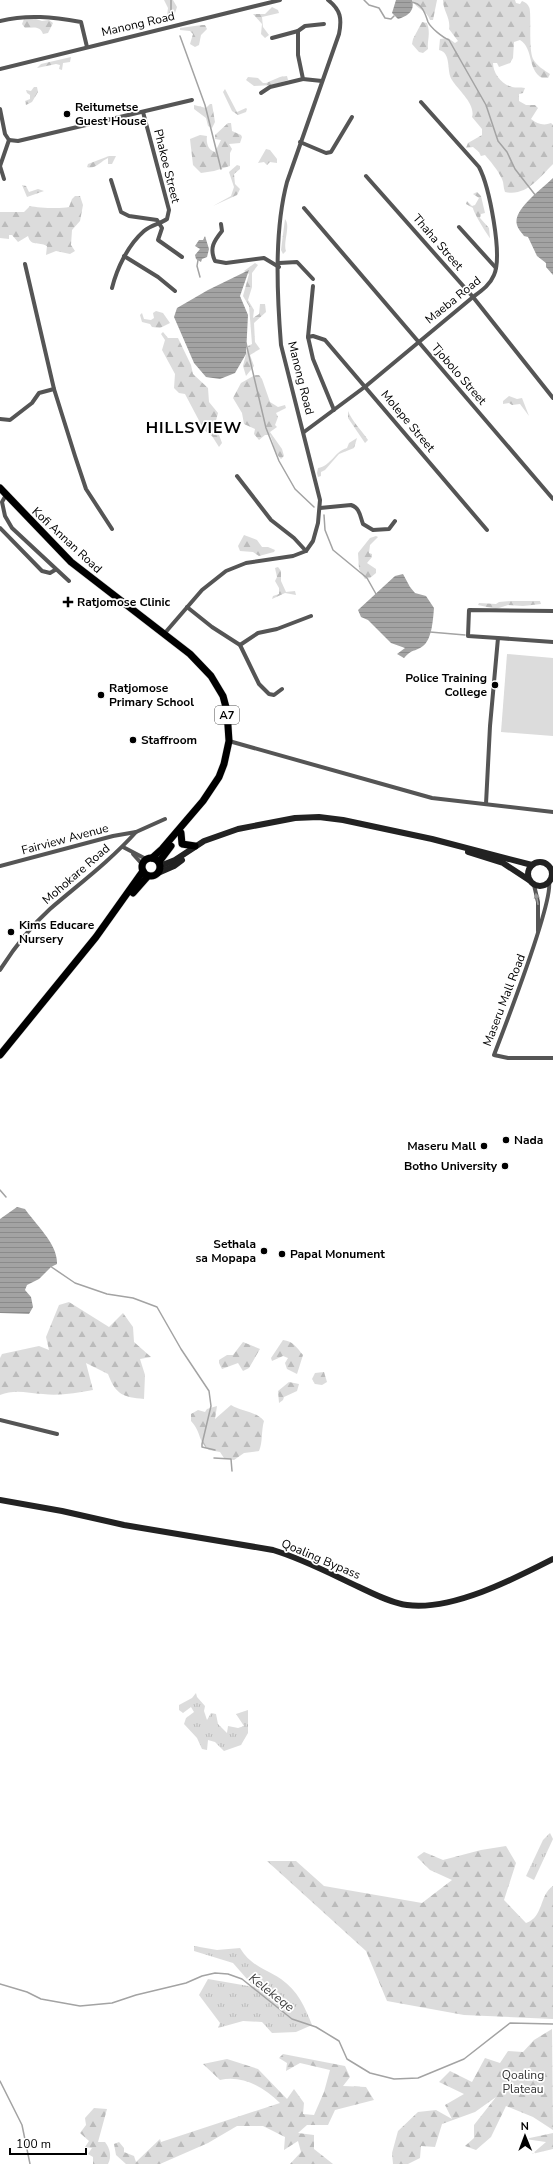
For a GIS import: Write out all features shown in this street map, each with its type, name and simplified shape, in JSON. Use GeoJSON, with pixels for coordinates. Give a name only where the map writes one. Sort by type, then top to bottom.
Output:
{"type":"FeatureCollection","features":[{"type":"Feature","properties":{"kind":"main road","name":"Kofi Annan Road"},"geometry":{"type":"LineString","coordinates":[[0,488],[71,562],[164,634],[203,667],[218,686],[227,711],[229,741],[224,764],[219,777],[159,867]]}},
{"type":"Feature","properties":{"kind":"main road","name":"Kofi Annan Road"},"geometry":{"type":"LineString","coordinates":[[0,1055],[125,899],[146,866],[195,811]]}},
{"type":"Feature","properties":{"kind":"main road"},"geometry":{"type":"LineString","coordinates":[[146,866],[159,867],[175,860],[195,846],[238,829],[296,818],[320,817],[343,820],[440,841],[532,865],[542,862],[553,863]]}},
{"type":"Feature","properties":{"kind":"main road"},"geometry":{"type":"LineString","coordinates":[[146,866],[174,866],[205,845],[248,828]]}},
{"type":"Feature","properties":{"kind":"main road"},"geometry":{"type":"LineString","coordinates":[[181,833],[182,844],[195,846]]}},
{"type":"Feature","properties":{"kind":"main road"},"geometry":{"type":"LineString","coordinates":[[440,841],[503,863],[531,882],[542,886],[551,884],[551,870],[542,862]]}},
{"type":"Feature","properties":{"kind":"main road"},"geometry":{"type":"LineString","coordinates":[[531,882],[528,871],[532,865]]}},
{"type":"Feature","properties":{"kind":"main road","name":"Qoaling Bypass"},"geometry":{"type":"LineString","coordinates":[[0,1500],[47,1508],[124,1525],[273,1550],[290,1555],[367,1591],[406,1605],[438,1604],[483,1591],[511,1580],[553,1559]]}},
{"type":"Feature","properties":{"kind":"street","name":"Manong Road"},"geometry":{"type":"LineString","coordinates":[[0,69],[280,0]]}},
{"type":"Feature","properties":{"kind":"street","name":"Manong Road"},"geometry":{"type":"LineString","coordinates":[[306,551],[317,532],[320,508],[304,432],[282,345],[279,320],[278,229],[281,205],[300,142],[339,34],[341,21],[338,10],[328,0]]}},
{"type":"Feature","properties":{"kind":"street"},"geometry":{"type":"LineString","coordinates":[[0,21],[22,16],[35,16],[81,22],[87,47]]}},
{"type":"Feature","properties":{"kind":"street"},"geometry":{"type":"LineString","coordinates":[[272,38],[298,31],[305,26],[324,24]]}},
{"type":"Feature","properties":{"kind":"street"},"geometry":{"type":"LineString","coordinates":[[298,31],[298,55],[304,79]]}},
{"type":"Feature","properties":{"kind":"street"},"geometry":{"type":"LineString","coordinates":[[261,93],[270,87],[304,79],[322,81]]}},
{"type":"Feature","properties":{"kind":"street"},"geometry":{"type":"LineString","coordinates":[[0,109],[5,134],[9,140],[18,141],[192,100]]}},
{"type":"Feature","properties":{"kind":"street","name":"Maeba Road"},"geometry":{"type":"LineString","coordinates":[[304,432],[366,386],[417,342],[473,297],[490,282],[496,268],[497,245],[484,177],[478,167],[421,102]]}},
{"type":"Feature","properties":{"kind":"street","name":"Phakoe Street"},"geometry":{"type":"LineString","coordinates":[[143,112],[169,210],[167,219],[161,223],[162,228],[158,240],[182,256]]}},
{"type":"Feature","properties":{"kind":"street"},"geometry":{"type":"LineString","coordinates":[[300,142],[326,153],[331,152],[352,117]]}},
{"type":"Feature","properties":{"kind":"street"},"geometry":{"type":"LineString","coordinates":[[4,179],[0,166],[9,140]]}},
{"type":"Feature","properties":{"kind":"street","name":"Thaha Street"},"geometry":{"type":"LineString","coordinates":[[366,176],[473,297],[553,398]]}},
{"type":"Feature","properties":{"kind":"street"},"geometry":{"type":"LineString","coordinates":[[110,180],[121,212],[129,216],[157,220],[161,223]]}},
{"type":"Feature","properties":{"kind":"street","name":"Tjobolo Street"},"geometry":{"type":"LineString","coordinates":[[304,208],[417,342],[553,499]]}},
{"type":"Feature","properties":{"kind":"street"},"geometry":{"type":"LineString","coordinates":[[112,288],[115,274],[124,256],[144,231],[161,223]]}},
{"type":"Feature","properties":{"kind":"street"},"geometry":{"type":"LineString","coordinates":[[221,224],[222,231],[212,245],[215,261],[226,263],[264,258],[275,267],[297,262],[313,279]]}},
{"type":"Feature","properties":{"kind":"street"},"geometry":{"type":"LineString","coordinates":[[460,227],[496,268]]}},
{"type":"Feature","properties":{"kind":"street"},"geometry":{"type":"LineString","coordinates":[[124,256],[158,277],[175,291]]}},
{"type":"Feature","properties":{"kind":"street"},"geometry":{"type":"LineString","coordinates":[[25,264],[54,389],[86,489],[112,529]]}},
{"type":"Feature","properties":{"kind":"street"},"geometry":{"type":"LineString","coordinates":[[313,286],[308,337],[313,359],[334,410]]}},
{"type":"Feature","properties":{"kind":"street","name":"Molepe Street"},"geometry":{"type":"LineString","coordinates":[[308,337],[314,336],[326,340],[487,530]]}},
{"type":"Feature","properties":{"kind":"street"},"geometry":{"type":"LineString","coordinates":[[0,419],[10,420],[32,402],[39,393],[54,389]]}},
{"type":"Feature","properties":{"kind":"street"},"geometry":{"type":"LineString","coordinates":[[164,634],[214,579],[234,567],[246,563],[293,556],[306,551],[294,538],[271,520],[237,476]]}},
{"type":"Feature","properties":{"kind":"street"},"geometry":{"type":"LineString","coordinates":[[6,495],[2,502],[5,516],[12,528],[55,570],[69,581]]}},
{"type":"Feature","properties":{"kind":"street"},"geometry":{"type":"LineString","coordinates":[[320,508],[351,505],[355,506],[359,510],[363,524],[373,530],[389,529],[395,521]]}},
{"type":"Feature","properties":{"kind":"street"},"geometry":{"type":"LineString","coordinates":[[0,528],[42,571],[50,573],[55,570]]}},
{"type":"Feature","properties":{"kind":"street"},"geometry":{"type":"LineString","coordinates":[[187,607],[240,645],[259,684],[269,694],[274,695],[282,690]]}},
{"type":"Feature","properties":{"kind":"street"},"geometry":{"type":"LineString","coordinates":[[553,611],[469,610],[468,636],[553,642]]}},
{"type":"Feature","properties":{"kind":"street"},"geometry":{"type":"LineString","coordinates":[[240,645],[258,633],[278,629],[311,616]]}},
{"type":"Feature","properties":{"kind":"street"},"geometry":{"type":"LineString","coordinates":[[486,804],[490,726],[498,638]]}},
{"type":"Feature","properties":{"kind":"street"},"geometry":{"type":"LineString","coordinates":[[229,741],[432,798],[553,812]]}},
{"type":"Feature","properties":{"kind":"street"},"geometry":{"type":"LineString","coordinates":[[136,832],[165,819]]}},
{"type":"Feature","properties":{"kind":"street","name":"Mohokare Road"},"geometry":{"type":"LineString","coordinates":[[0,970],[30,930],[50,910],[123,847],[136,832]]}},
{"type":"Feature","properties":{"kind":"street","name":"Fairview Avenue"},"geometry":{"type":"LineString","coordinates":[[0,866],[113,836],[136,832]]}},
{"type":"Feature","properties":{"kind":"street"},"geometry":{"type":"LineString","coordinates":[[123,847],[132,852],[146,866]]}},
{"type":"Feature","properties":{"kind":"street"},"geometry":{"type":"LineString","coordinates":[[132,852],[146,866]]}},
{"type":"Feature","properties":{"kind":"street","name":"Maseru Mall Road"},"geometry":{"type":"LineString","coordinates":[[531,882],[538,908],[537,942]]}},
{"type":"Feature","properties":{"kind":"street","name":"Maseru Mall Road"},"geometry":{"type":"LineString","coordinates":[[551,884],[537,942],[494,1055],[508,1058],[553,1058]]}},
{"type":"Feature","properties":{"kind":"street"},"geometry":{"type":"LineString","coordinates":[[0,1420],[57,1434]]}},
{"type":"Feature","properties":{"kind":"green space"},"geometry":{"type":"Polygon","coordinates":[[[164,0],[173,0],[177,7],[173,19],[167,16],[168,8],[164,0]]]}},
{"type":"Feature","properties":{"kind":"green space"},"geometry":{"type":"Polygon","coordinates":[[[412,0],[437,0],[433,20],[430,20],[429,17],[416,6],[412,0]]]}},
{"type":"Feature","properties":{"kind":"green space"},"geometry":{"type":"Polygon","coordinates":[[[443,0],[515,0],[516,3],[520,4],[522,1],[524,2],[529,7],[530,39],[533,59],[536,64],[550,74],[548,78],[542,78],[534,70],[527,48],[520,40],[514,42],[513,58],[510,63],[499,67],[497,63],[493,63],[494,71],[501,81],[508,86],[525,88],[523,93],[519,94],[519,101],[526,105],[535,105],[538,108],[531,119],[541,124],[551,123],[553,125],[553,164],[538,180],[520,192],[505,192],[503,181],[485,155],[481,156],[473,147],[466,148],[468,143],[482,135],[482,129],[472,117],[473,112],[466,97],[450,76],[446,55],[439,50],[440,39],[448,38],[455,43],[458,41],[449,29],[449,21],[444,8],[443,0]]]}},
{"type":"Feature","properties":{"kind":"green space"},"geometry":{"type":"Polygon","coordinates":[[[272,7],[278,10],[279,13],[262,17],[263,27],[269,35],[265,38],[261,34],[262,24],[253,14],[265,14],[272,7]]]}},
{"type":"Feature","properties":{"kind":"green space"},"geometry":{"type":"Polygon","coordinates":[[[33,18],[42,21],[49,20],[53,23],[48,33],[43,34],[38,28],[25,28],[22,24],[24,19],[33,18]]]}},
{"type":"Feature","properties":{"kind":"green space"},"geometry":{"type":"Polygon","coordinates":[[[422,22],[427,23],[429,34],[428,49],[423,53],[419,52],[412,44],[422,22]]]}},
{"type":"Feature","properties":{"kind":"green space"},"geometry":{"type":"Polygon","coordinates":[[[205,25],[207,29],[201,35],[199,45],[195,47],[190,44],[193,34],[190,31],[180,30],[180,28],[205,25]]]}},
{"type":"Feature","properties":{"kind":"green space"},"geometry":{"type":"Polygon","coordinates":[[[71,57],[70,62],[63,63],[62,70],[59,69],[60,65],[56,64],[37,68],[41,64],[71,57]]]}},
{"type":"Feature","properties":{"kind":"green space"},"geometry":{"type":"Polygon","coordinates":[[[287,76],[288,80],[273,85],[254,86],[246,80],[248,77],[258,78],[263,83],[266,83],[280,77],[287,76]]]}},
{"type":"Feature","properties":{"kind":"green space"},"geometry":{"type":"Polygon","coordinates":[[[34,87],[37,87],[38,92],[32,102],[26,105],[25,101],[30,99],[30,95],[26,90],[31,91],[34,87]]]}},
{"type":"Feature","properties":{"kind":"green space"},"geometry":{"type":"Polygon","coordinates":[[[225,89],[237,112],[246,108],[246,112],[238,115],[232,111],[223,92],[225,89]]]}},
{"type":"Feature","properties":{"kind":"green space"},"geometry":{"type":"Polygon","coordinates":[[[212,104],[215,122],[212,128],[208,126],[206,118],[194,109],[194,105],[206,108],[212,104]]]}},
{"type":"Feature","properties":{"kind":"green space"},"geometry":{"type":"Polygon","coordinates":[[[228,123],[231,123],[232,131],[241,135],[242,137],[240,143],[229,144],[232,149],[230,153],[230,166],[201,173],[193,165],[190,139],[200,135],[207,136],[208,146],[215,152],[221,140],[215,139],[215,135],[228,123]]]}},
{"type":"Feature","properties":{"kind":"green space"},"geometry":{"type":"Polygon","coordinates":[[[266,149],[270,150],[277,159],[277,163],[270,162],[267,165],[264,162],[258,163],[266,149]]]}},
{"type":"Feature","properties":{"kind":"green space"},"geometry":{"type":"Polygon","coordinates":[[[109,156],[116,156],[112,164],[108,164],[108,158],[93,167],[87,167],[88,164],[109,156]]]}},
{"type":"Feature","properties":{"kind":"green space"},"geometry":{"type":"Polygon","coordinates":[[[237,165],[240,166],[240,169],[234,174],[235,184],[240,189],[237,195],[213,206],[231,196],[234,187],[229,172],[237,165]]]}},
{"type":"Feature","properties":{"kind":"green space"},"geometry":{"type":"Polygon","coordinates":[[[22,185],[26,186],[29,192],[38,189],[44,191],[27,197],[22,185]]]}},
{"type":"Feature","properties":{"kind":"green space"},"geometry":{"type":"Polygon","coordinates":[[[477,192],[481,196],[485,213],[481,214],[480,218],[489,228],[490,238],[473,208],[466,204],[467,201],[472,206],[475,205],[479,198],[473,194],[477,192]]]}},
{"type":"Feature","properties":{"kind":"green space"},"geometry":{"type":"Polygon","coordinates":[[[75,196],[80,196],[83,205],[80,221],[72,230],[71,245],[75,251],[70,254],[56,251],[46,255],[47,246],[31,242],[28,236],[18,242],[12,235],[9,235],[9,239],[0,238],[0,212],[24,212],[30,206],[50,208],[69,207],[75,196]]]}},
{"type":"Feature","properties":{"kind":"green space"},"geometry":{"type":"Polygon","coordinates":[[[285,219],[287,222],[285,243],[286,251],[283,254],[281,250],[285,219]]]}},
{"type":"Feature","properties":{"kind":"green space"},"geometry":{"type":"Polygon","coordinates":[[[255,263],[258,265],[252,273],[252,287],[248,300],[254,310],[253,318],[259,314],[260,304],[265,304],[266,312],[254,323],[255,342],[260,349],[250,355],[254,366],[246,376],[243,366],[248,346],[252,344],[249,306],[243,296],[249,274],[244,271],[255,263]]]}},
{"type":"Feature","properties":{"kind":"green space"},"geometry":{"type":"Polygon","coordinates":[[[156,311],[163,313],[170,323],[160,328],[152,327],[150,324],[142,322],[140,315],[142,313],[144,319],[151,320],[154,318],[153,313],[156,311]]]}},
{"type":"Feature","properties":{"kind":"green space"},"geometry":{"type":"Polygon","coordinates":[[[163,332],[168,338],[178,338],[191,365],[193,374],[208,388],[209,402],[218,413],[215,424],[222,443],[219,447],[212,436],[204,430],[185,394],[179,393],[174,388],[175,374],[162,350],[165,340],[161,334],[163,332]]]}},
{"type":"Feature","properties":{"kind":"green space"},"geometry":{"type":"Polygon","coordinates":[[[255,375],[259,375],[262,379],[270,402],[278,407],[285,405],[286,408],[276,413],[278,417],[275,425],[277,427],[270,432],[282,449],[284,456],[281,459],[275,451],[270,435],[265,435],[259,440],[254,434],[255,429],[244,424],[242,413],[233,398],[241,383],[255,375]]]}},
{"type":"Feature","properties":{"kind":"green space"},"geometry":{"type":"Polygon","coordinates":[[[509,396],[517,399],[522,398],[529,416],[520,404],[503,404],[503,401],[509,396]]]}},
{"type":"Feature","properties":{"kind":"green space"},"geometry":{"type":"Polygon","coordinates":[[[348,411],[368,440],[365,443],[348,418],[348,411]]]}},
{"type":"Feature","properties":{"kind":"green space"},"geometry":{"type":"Polygon","coordinates":[[[357,438],[354,448],[339,454],[325,470],[321,472],[321,476],[318,477],[318,468],[322,467],[339,452],[347,448],[349,443],[357,438]]]}},
{"type":"Feature","properties":{"kind":"green space"},"geometry":{"type":"Polygon","coordinates":[[[244,535],[257,540],[262,547],[268,547],[275,550],[274,552],[259,556],[253,552],[240,551],[238,546],[244,535]]]}},
{"type":"Feature","properties":{"kind":"green space"},"geometry":{"type":"Polygon","coordinates":[[[376,536],[378,537],[370,545],[369,553],[372,554],[372,557],[367,563],[376,569],[376,573],[370,578],[365,579],[359,569],[358,553],[370,538],[376,536]]]}},
{"type":"Feature","properties":{"kind":"green space"},"geometry":{"type":"Polygon","coordinates":[[[278,567],[281,571],[281,581],[286,592],[295,591],[296,595],[285,593],[272,599],[273,596],[279,594],[279,588],[275,581],[277,577],[275,568],[278,567]]]}},
{"type":"Feature","properties":{"kind":"green space"},"geometry":{"type":"Polygon","coordinates":[[[540,601],[541,604],[523,606],[508,605],[496,609],[478,605],[479,603],[496,604],[499,602],[540,601]]]}},
{"type":"Feature","properties":{"kind":"green space"},"geometry":{"type":"Polygon","coordinates":[[[507,654],[553,658],[553,736],[501,732],[507,654]]]}},
{"type":"Feature","properties":{"kind":"green space"},"geometry":{"type":"Polygon","coordinates":[[[69,1302],[109,1327],[123,1313],[133,1327],[134,1342],[151,1357],[140,1359],[145,1375],[144,1399],[121,1394],[117,1391],[108,1374],[86,1363],[93,1390],[49,1395],[11,1392],[0,1395],[0,1358],[2,1354],[39,1346],[49,1350],[46,1337],[59,1305],[69,1302]]]}},
{"type":"Feature","properties":{"kind":"green space"},"geometry":{"type":"Polygon","coordinates":[[[283,1340],[292,1343],[303,1355],[297,1374],[287,1369],[285,1363],[288,1358],[283,1356],[272,1361],[271,1358],[283,1340]]]}},
{"type":"Feature","properties":{"kind":"green space"},"geometry":{"type":"Polygon","coordinates":[[[243,1342],[260,1349],[249,1368],[243,1371],[238,1363],[222,1369],[219,1360],[227,1355],[233,1355],[243,1342]]]}},
{"type":"Feature","properties":{"kind":"green space"},"geometry":{"type":"Polygon","coordinates":[[[324,1372],[327,1382],[322,1385],[315,1384],[312,1379],[315,1373],[324,1372]]]}},
{"type":"Feature","properties":{"kind":"green space"},"geometry":{"type":"Polygon","coordinates":[[[289,1382],[299,1384],[297,1391],[284,1397],[279,1403],[278,1391],[289,1382]]]}},
{"type":"Feature","properties":{"kind":"green space"},"geometry":{"type":"Polygon","coordinates":[[[231,1405],[253,1413],[264,1421],[259,1451],[244,1453],[234,1460],[224,1458],[220,1452],[209,1450],[203,1443],[197,1429],[191,1421],[191,1414],[198,1410],[205,1412],[207,1409],[217,1406],[215,1419],[231,1405]]]}},
{"type":"Feature","properties":{"kind":"green space"},"geometry":{"type":"Polygon","coordinates":[[[196,1693],[197,1697],[205,1706],[204,1711],[207,1720],[211,1713],[216,1714],[218,1724],[227,1733],[228,1726],[238,1728],[244,1726],[236,1714],[248,1710],[248,1733],[241,1745],[224,1751],[215,1742],[208,1740],[207,1750],[202,1749],[197,1738],[184,1724],[186,1718],[194,1712],[191,1707],[183,1713],[179,1710],[179,1705],[192,1698],[196,1693]]]}},
{"type":"Feature","properties":{"kind":"green space"},"geometry":{"type":"Polygon","coordinates":[[[550,1833],[553,1839],[534,1880],[526,1876],[543,1840],[550,1833]]]}},
{"type":"Feature","properties":{"kind":"green space"},"geometry":{"type":"Polygon","coordinates":[[[506,1846],[516,1863],[504,1900],[526,1923],[536,1916],[545,1895],[553,1886],[553,2019],[464,2015],[387,2001],[366,1951],[267,1861],[296,1861],[324,1886],[422,1903],[452,1880],[430,1870],[417,1857],[424,1852],[443,1860],[481,1850],[506,1846]]]}},
{"type":"Feature","properties":{"kind":"green space"},"geometry":{"type":"Polygon","coordinates":[[[194,1946],[217,1950],[240,1948],[253,1963],[281,1979],[292,1989],[304,2006],[312,2025],[296,2032],[272,2033],[262,2022],[243,2021],[218,2028],[220,2023],[199,1995],[208,1979],[254,1987],[233,1963],[194,1951],[194,1946]]]}},
{"type":"Feature","properties":{"kind":"green space","name":"Qoaling Plateau"},"geometry":{"type":"Polygon","coordinates":[[[552,2029],[553,2130],[533,2117],[506,2106],[491,2137],[476,2150],[465,2146],[474,2138],[474,2125],[496,2097],[475,2112],[442,2124],[435,2147],[421,2146],[420,2158],[408,2164],[393,2164],[392,2153],[398,2131],[418,2112],[436,2110],[452,2119],[445,2105],[464,2094],[439,2082],[450,2071],[472,2082],[485,2058],[500,2063],[508,2051],[523,2052],[534,2040],[552,2029]]]}},
{"type":"Feature","properties":{"kind":"green space"},"geometry":{"type":"Polygon","coordinates":[[[283,2054],[345,2066],[350,2077],[343,2086],[366,2087],[374,2100],[335,2110],[328,2125],[307,2125],[298,2133],[314,2135],[314,2149],[333,2164],[290,2164],[301,2152],[298,2141],[284,2150],[285,2137],[263,2126],[237,2126],[208,2143],[160,2164],[126,2164],[116,2155],[114,2144],[119,2142],[124,2148],[124,2152],[134,2156],[136,2162],[160,2139],[161,2142],[280,2103],[260,2087],[253,2084],[237,2079],[220,2080],[203,2064],[227,2059],[258,2069],[287,2099],[294,2089],[304,2103],[303,2114],[314,2115],[324,2092],[330,2070],[300,2063],[286,2071],[287,2063],[279,2058],[283,2054]]]}},
{"type":"Feature","properties":{"kind":"green space"},"geometry":{"type":"Polygon","coordinates":[[[94,2108],[107,2109],[98,2142],[105,2142],[108,2147],[110,2156],[108,2164],[93,2164],[93,2157],[88,2154],[92,2148],[85,2147],[89,2141],[80,2133],[86,2125],[85,2118],[94,2108]]]}},
{"type":"Feature","properties":{"kind":"green space"},"geometry":{"type":"Polygon","coordinates":[[[553,2133],[553,2149],[532,2154],[546,2142],[525,2139],[553,2133]]]}},
{"type":"Feature","properties":{"kind":"shaded area"},"geometry":{"type":"Polygon","coordinates":[[[396,0],[412,0],[413,4],[410,12],[398,19],[392,13],[396,0]]]}},
{"type":"Feature","properties":{"kind":"shaded area"},"geometry":{"type":"Polygon","coordinates":[[[553,178],[553,275],[546,267],[546,263],[537,256],[528,237],[524,236],[519,229],[517,219],[519,213],[529,200],[553,178]]]}},
{"type":"Feature","properties":{"kind":"shaded area"},"geometry":{"type":"Polygon","coordinates":[[[205,236],[209,249],[207,257],[202,259],[201,262],[196,259],[195,255],[200,249],[195,246],[199,240],[203,240],[205,236]]]}},
{"type":"Feature","properties":{"kind":"shaded area"},"geometry":{"type":"Polygon","coordinates":[[[249,270],[240,296],[248,315],[246,354],[235,373],[220,379],[206,377],[194,363],[174,317],[177,308],[208,290],[249,270]]]}},
{"type":"Feature","properties":{"kind":"shaded area"},"geometry":{"type":"Polygon","coordinates":[[[403,574],[415,593],[426,596],[434,608],[431,631],[427,641],[420,648],[410,652],[404,658],[397,654],[405,648],[391,643],[368,620],[361,617],[358,610],[395,576],[403,574]]]}},
{"type":"Feature","properties":{"kind":"shaded area"},"geometry":{"type":"Polygon","coordinates":[[[17,1207],[25,1209],[50,1242],[54,1249],[57,1264],[51,1267],[39,1279],[27,1285],[25,1290],[31,1297],[33,1307],[29,1314],[0,1313],[0,1219],[17,1207]]]}},
{"type":"Feature","properties":{"kind":"waterway"},"geometry":{"type":"LineString","coordinates":[[171,0],[171,16]]}},
{"type":"Feature","properties":{"kind":"waterway"},"geometry":{"type":"LineString","coordinates":[[364,0],[369,5],[379,8],[385,18],[391,19],[394,16]]}},
{"type":"Feature","properties":{"kind":"waterway"},"geometry":{"type":"LineString","coordinates":[[411,2],[418,4],[432,27],[440,35],[449,40],[486,105],[498,141],[507,152],[515,169],[536,196]]}},
{"type":"Feature","properties":{"kind":"waterway"},"geometry":{"type":"LineString","coordinates":[[180,36],[205,105],[221,169]]}},
{"type":"Feature","properties":{"kind":"waterway"},"geometry":{"type":"LineString","coordinates":[[198,260],[197,266],[200,277]]}},
{"type":"Feature","properties":{"kind":"waterway"},"geometry":{"type":"LineString","coordinates":[[246,343],[266,428],[279,461],[295,489],[314,507]]}},
{"type":"Feature","properties":{"kind":"waterway"},"geometry":{"type":"LineString","coordinates":[[324,515],[325,530],[333,550],[367,578],[376,594]]}},
{"type":"Feature","properties":{"kind":"waterway"},"geometry":{"type":"LineString","coordinates":[[430,632],[465,635]]}},
{"type":"Feature","properties":{"kind":"waterway"},"geometry":{"type":"LineString","coordinates":[[0,1190],[6,1197]]}},
{"type":"Feature","properties":{"kind":"waterway"},"geometry":{"type":"LineString","coordinates":[[50,1266],[75,1283],[107,1294],[133,1298],[157,1307],[181,1349],[209,1391],[211,1406],[202,1447],[215,1450]]}},
{"type":"Feature","properties":{"kind":"waterway"},"geometry":{"type":"LineString","coordinates":[[214,1458],[231,1459],[232,1471]]}},
{"type":"Feature","properties":{"kind":"waterway","name":"Kelekeqe"},"geometry":{"type":"LineString","coordinates":[[0,1984],[27,1992],[41,1999],[80,2006],[112,2003],[136,1995],[186,1983],[202,1976],[215,1973],[228,1974],[242,1979],[292,2019],[316,2027],[339,2041],[347,2059],[370,2073],[394,2079],[418,2078],[464,2059],[510,2023],[553,2024]]}},
{"type":"Feature","properties":{"kind":"waterway","name":"Kelekeqe"},"geometry":{"type":"LineString","coordinates":[[0,2081],[22,2125],[30,2164]]}},
{"type":"Feature","properties":{"kind":"place","name":"Reitumetse Guest House"},"geometry":{"type":"Point","coordinates":[67,114]}},
{"type":"Feature","properties":{"kind":"place","name":"Ratjomose Clinic"},"geometry":{"type":"Point","coordinates":[68,602]}},
{"type":"Feature","properties":{"kind":"place","name":"Police Training College"},"geometry":{"type":"Point","coordinates":[495,685]}},
{"type":"Feature","properties":{"kind":"place","name":"Ratjomose Primary School"},"geometry":{"type":"Point","coordinates":[101,695]}},
{"type":"Feature","properties":{"kind":"place","name":"Staffroom"},"geometry":{"type":"Point","coordinates":[133,740]}},
{"type":"Feature","properties":{"kind":"place","name":"Kims Educare Nursery"},"geometry":{"type":"Point","coordinates":[11,932]}},
{"type":"Feature","properties":{"kind":"place","name":"Nada"},"geometry":{"type":"Point","coordinates":[506,1140]}},
{"type":"Feature","properties":{"kind":"place","name":"Maseru Mall"},"geometry":{"type":"Point","coordinates":[484,1146]}},
{"type":"Feature","properties":{"kind":"place","name":"Botho University"},"geometry":{"type":"Point","coordinates":[505,1166]}},
{"type":"Feature","properties":{"kind":"place","name":"Sethala sa Mopapa"},"geometry":{"type":"Point","coordinates":[264,1251]}},
{"type":"Feature","properties":{"kind":"place","name":"Papal Monument"},"geometry":{"type":"Point","coordinates":[282,1254]}},
{"type":"Feature","properties":{"kind":"district","name":"HILLSVIEW"},"geometry":{"type":"Point","coordinates":[194,427]}}]}
